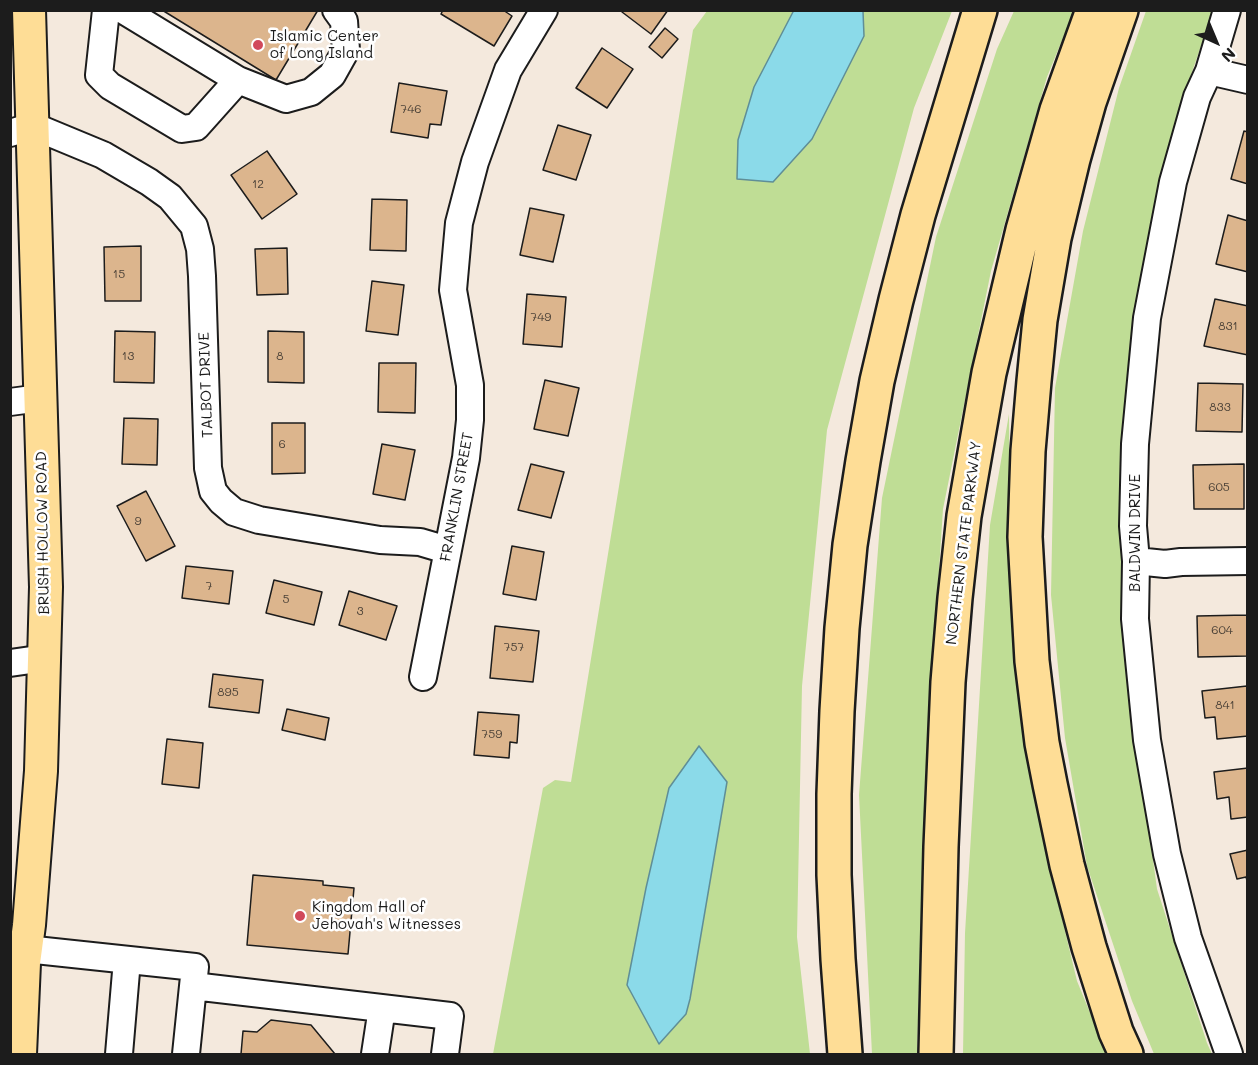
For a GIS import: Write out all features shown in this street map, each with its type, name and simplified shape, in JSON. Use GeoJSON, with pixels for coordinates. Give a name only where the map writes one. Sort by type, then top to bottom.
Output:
{"type":"FeatureCollection","features":[{"type":"Feature","properties":{"kind":"highway","name":"NORTHERN STATE PARKWAY"},"geometry":{"type":"LineString","coordinates":[[936,1054],[941,837],[948,682],[964,516],[989,373],[1023,230],[1058,110],[1093,10]]}},
{"type":"Feature","properties":{"kind":"highway"},"geometry":{"type":"LineString","coordinates":[[1121,10],[1086,114],[1054,238],[1040,320],[1034,381],[1028,451],[1025,537],[1032,662],[1050,784],[1067,865],[1089,947],[1116,1032],[1126,1054]]}},
{"type":"Feature","properties":{"kind":"highway"},"geometry":{"type":"LineString","coordinates":[[827,1054],[817,900],[816,743],[824,621],[840,486],[868,332],[909,179],[924,129],[979,15]]}},
{"type":"Feature","properties":{"kind":"highway"},"geometry":{"type":"LineString","coordinates":[[845,1054],[834,885],[834,805],[841,639],[850,545],[877,381],[896,300],[918,215],[979,15]]}},
{"type":"Feature","properties":{"kind":"main road","name":"BRUSH HOLLOW ROAD"},"geometry":{"type":"LineString","coordinates":[[20,1054],[24,963],[22,934],[41,771],[46,587],[25,400],[22,129],[29,10]]}},
{"type":"Feature","properties":{"kind":"street"},"geometry":{"type":"LineString","coordinates":[[106,10],[99,75],[110,86],[182,129],[196,127],[238,80]]}},
{"type":"Feature","properties":{"kind":"street"},"geometry":{"type":"LineString","coordinates":[[123,10],[238,80],[286,99],[311,92],[332,75],[346,50],[344,21],[336,10]]}},
{"type":"Feature","properties":{"kind":"street","name":"FRANKLIN STREET"},"geometry":{"type":"LineString","coordinates":[[423,677],[466,458],[470,420],[470,386],[453,290],[459,223],[475,162],[508,70],[544,10]]}},
{"type":"Feature","properties":{"kind":"street","name":"BALDWIN DRIVE"},"geometry":{"type":"LineString","coordinates":[[1227,10],[1209,71],[1197,97],[1173,182],[1147,318],[1135,444],[1132,526],[1136,561],[1135,619],[1146,729],[1167,854],[1188,938],[1228,1054]]}},
{"type":"Feature","properties":{"kind":"street"},"geometry":{"type":"LineString","coordinates":[[1209,71],[1248,80]]}},
{"type":"Feature","properties":{"kind":"street","name":"TALBOT DRIVE"},"geometry":{"type":"LineString","coordinates":[[22,129],[103,155],[170,197],[194,226],[200,249],[202,276],[208,468],[213,491],[221,501],[234,512],[259,520],[380,540],[420,543],[447,550]]}},
{"type":"Feature","properties":{"kind":"street"},"geometry":{"type":"LineString","coordinates":[[1136,561],[1165,564],[1248,561]]}},
{"type":"Feature","properties":{"kind":"street"},"geometry":{"type":"LineString","coordinates":[[10,663],[45,658]]}},
{"type":"Feature","properties":{"kind":"street"},"geometry":{"type":"LineString","coordinates":[[22,934],[127,960],[195,967],[186,1054]]}},
{"type":"Feature","properties":{"kind":"street"},"geometry":{"type":"LineString","coordinates":[[119,1054],[127,960]]}},
{"type":"Feature","properties":{"kind":"street"},"geometry":{"type":"LineString","coordinates":[[193,986],[450,1016],[445,1054]]}},
{"type":"Feature","properties":{"kind":"street"},"geometry":{"type":"LineString","coordinates":[[375,1054],[382,1008]]}},
{"type":"Feature","properties":{"kind":"green space"},"geometry":{"type":"Polygon","coordinates":[[[707,11],[952,11],[914,108],[827,430],[802,686],[797,937],[810,1054],[493,1054],[543,788],[555,780],[571,782],[693,30],[707,11]]]}},
{"type":"Feature","properties":{"kind":"green space"},"geometry":{"type":"Polygon","coordinates":[[[1014,11],[1074,11],[1047,77],[991,271],[943,509],[925,782],[917,1054],[872,1054],[859,795],[882,498],[936,237],[997,49],[1014,11]]]}},
{"type":"Feature","properties":{"kind":"green space"},"geometry":{"type":"Polygon","coordinates":[[[1146,11],[1213,11],[1190,78],[1155,208],[1129,385],[1121,550],[1133,711],[1157,889],[1212,1054],[1154,1054],[1132,1001],[1087,866],[1065,738],[1051,595],[1055,388],[1083,231],[1119,88],[1146,11]]]}},
{"type":"Feature","properties":{"kind":"green space"},"geometry":{"type":"Polygon","coordinates":[[[1009,414],[1010,554],[1024,739],[1046,852],[1077,981],[1107,1054],[963,1054],[965,933],[990,525],[1009,414]]]}},
{"type":"Feature","properties":{"kind":"water"},"geometry":{"type":"Polygon","coordinates":[[[794,10],[863,11],[864,36],[812,139],[773,182],[737,179],[738,140],[754,87],[794,10]]]}},
{"type":"Feature","properties":{"kind":"water"},"geometry":{"type":"Polygon","coordinates":[[[699,746],[727,782],[690,999],[686,1014],[659,1044],[627,985],[669,788],[699,746]]]}},
{"type":"Feature","properties":{"kind":"building","name":"Islamic Center of Long Island"},"geometry":{"type":"Polygon","coordinates":[[[162,10],[318,10],[276,80],[162,10]]]}},
{"type":"Feature","properties":{"kind":"building"},"geometry":{"type":"Polygon","coordinates":[[[443,10],[503,10],[512,16],[494,46],[441,14],[443,10]]]}},
{"type":"Feature","properties":{"kind":"building"},"geometry":{"type":"Polygon","coordinates":[[[622,10],[668,10],[651,34],[622,10]]]}},
{"type":"Feature","properties":{"kind":"building"},"geometry":{"type":"Polygon","coordinates":[[[665,28],[678,39],[662,58],[649,47],[665,28]]]}},
{"type":"Feature","properties":{"kind":"building"},"geometry":{"type":"Polygon","coordinates":[[[602,48],[633,69],[607,108],[576,88],[602,48]]]}},
{"type":"Feature","properties":{"kind":"building"},"geometry":{"type":"Polygon","coordinates":[[[399,83],[447,91],[441,125],[430,124],[428,138],[391,132],[399,83]]]}},
{"type":"Feature","properties":{"kind":"building"},"geometry":{"type":"Polygon","coordinates":[[[558,125],[591,135],[576,180],[543,170],[558,125]]]}},
{"type":"Feature","properties":{"kind":"building"},"geometry":{"type":"Polygon","coordinates":[[[1244,131],[1248,132],[1248,184],[1231,179],[1244,131]]]}},
{"type":"Feature","properties":{"kind":"building"},"geometry":{"type":"Polygon","coordinates":[[[267,151],[297,194],[262,219],[231,175],[267,151]]]}},
{"type":"Feature","properties":{"kind":"building"},"geometry":{"type":"Polygon","coordinates":[[[372,199],[407,200],[406,251],[370,250],[372,199]]]}},
{"type":"Feature","properties":{"kind":"building"},"geometry":{"type":"Polygon","coordinates":[[[530,208],[564,215],[553,262],[520,255],[530,208]]]}},
{"type":"Feature","properties":{"kind":"building"},"geometry":{"type":"Polygon","coordinates":[[[1228,215],[1248,221],[1248,272],[1216,264],[1228,215]]]}},
{"type":"Feature","properties":{"kind":"building"},"geometry":{"type":"Polygon","coordinates":[[[141,246],[141,301],[105,301],[104,247],[141,246]]]}},
{"type":"Feature","properties":{"kind":"building"},"geometry":{"type":"Polygon","coordinates":[[[287,248],[288,294],[257,295],[255,249],[287,248]]]}},
{"type":"Feature","properties":{"kind":"building"},"geometry":{"type":"Polygon","coordinates":[[[372,281],[404,285],[398,335],[366,331],[372,281]]]}},
{"type":"Feature","properties":{"kind":"building"},"geometry":{"type":"Polygon","coordinates":[[[527,294],[566,297],[562,347],[523,344],[527,294]]]}},
{"type":"Feature","properties":{"kind":"building"},"geometry":{"type":"Polygon","coordinates":[[[1215,299],[1248,306],[1248,355],[1204,346],[1215,299]]]}},
{"type":"Feature","properties":{"kind":"building"},"geometry":{"type":"Polygon","coordinates":[[[115,331],[155,332],[154,383],[114,382],[115,331]]]}},
{"type":"Feature","properties":{"kind":"building"},"geometry":{"type":"Polygon","coordinates":[[[268,331],[304,332],[304,383],[268,382],[268,331]]]}},
{"type":"Feature","properties":{"kind":"building"},"geometry":{"type":"Polygon","coordinates":[[[379,363],[416,363],[415,413],[378,412],[379,363]]]}},
{"type":"Feature","properties":{"kind":"building"},"geometry":{"type":"Polygon","coordinates":[[[545,380],[579,388],[568,436],[534,429],[545,380]]]}},
{"type":"Feature","properties":{"kind":"building"},"geometry":{"type":"Polygon","coordinates":[[[1198,383],[1243,384],[1242,432],[1196,431],[1198,383]]]}},
{"type":"Feature","properties":{"kind":"building"},"geometry":{"type":"Polygon","coordinates":[[[124,418],[158,419],[157,465],[122,464],[124,418]]]}},
{"type":"Feature","properties":{"kind":"building"},"geometry":{"type":"Polygon","coordinates":[[[272,423],[305,423],[305,473],[272,474],[272,423]]]}},
{"type":"Feature","properties":{"kind":"building"},"geometry":{"type":"Polygon","coordinates":[[[382,444],[415,450],[405,500],[373,494],[382,444]]]}},
{"type":"Feature","properties":{"kind":"building"},"geometry":{"type":"Polygon","coordinates":[[[531,464],[564,472],[551,518],[518,510],[531,464]]]}},
{"type":"Feature","properties":{"kind":"building"},"geometry":{"type":"Polygon","coordinates":[[[1244,464],[1244,509],[1194,509],[1193,465],[1244,464]]]}},
{"type":"Feature","properties":{"kind":"building"},"geometry":{"type":"Polygon","coordinates":[[[146,491],[175,546],[146,561],[117,506],[146,491]]]}},
{"type":"Feature","properties":{"kind":"building"},"geometry":{"type":"Polygon","coordinates":[[[512,546],[544,552],[536,600],[503,594],[512,546]]]}},
{"type":"Feature","properties":{"kind":"building"},"geometry":{"type":"Polygon","coordinates":[[[186,566],[233,571],[229,604],[182,598],[186,566]]]}},
{"type":"Feature","properties":{"kind":"building"},"geometry":{"type":"Polygon","coordinates":[[[274,580],[322,592],[314,625],[266,613],[274,580]]]}},
{"type":"Feature","properties":{"kind":"building"},"geometry":{"type":"Polygon","coordinates":[[[349,591],[397,606],[386,640],[339,625],[349,591]]]}},
{"type":"Feature","properties":{"kind":"building"},"geometry":{"type":"Polygon","coordinates":[[[1247,615],[1248,656],[1198,657],[1197,616],[1247,615]]]}},
{"type":"Feature","properties":{"kind":"building"},"geometry":{"type":"Polygon","coordinates":[[[495,626],[539,631],[533,682],[490,678],[495,626]]]}},
{"type":"Feature","properties":{"kind":"building"},"geometry":{"type":"Polygon","coordinates":[[[213,674],[263,680],[259,713],[209,707],[213,674]]]}},
{"type":"Feature","properties":{"kind":"building"},"geometry":{"type":"Polygon","coordinates":[[[1247,686],[1248,736],[1217,739],[1215,717],[1205,718],[1202,691],[1247,686]]]}},
{"type":"Feature","properties":{"kind":"building"},"geometry":{"type":"Polygon","coordinates":[[[287,709],[329,718],[325,740],[282,730],[287,709]]]}},
{"type":"Feature","properties":{"kind":"building"},"geometry":{"type":"Polygon","coordinates":[[[478,712],[519,715],[517,743],[510,742],[509,758],[474,755],[478,712]]]}},
{"type":"Feature","properties":{"kind":"building"},"geometry":{"type":"Polygon","coordinates":[[[167,739],[203,743],[199,788],[162,784],[167,739]]]}},
{"type":"Feature","properties":{"kind":"building"},"geometry":{"type":"Polygon","coordinates":[[[1248,768],[1248,817],[1231,819],[1229,797],[1217,799],[1214,772],[1248,768]]]}},
{"type":"Feature","properties":{"kind":"building"},"geometry":{"type":"Polygon","coordinates":[[[1248,850],[1248,884],[1246,877],[1237,879],[1230,854],[1248,850]]]}},
{"type":"Feature","properties":{"kind":"building","name":"Kingdom Hall of Jehovah's Witnesses"},"geometry":{"type":"Polygon","coordinates":[[[253,875],[323,881],[323,885],[354,888],[348,954],[247,945],[253,875]]]}},
{"type":"Feature","properties":{"kind":"building"},"geometry":{"type":"Polygon","coordinates":[[[271,1020],[311,1025],[335,1054],[241,1054],[243,1031],[257,1032],[271,1020]]]}},
{"type":"Feature","properties":{"kind":"place","name":"Islamic Center of Long Island"},"geometry":{"type":"Point","coordinates":[258,45]}},
{"type":"Feature","properties":{"kind":"place","name":"Kingdom Hall of Jehovah's Witnesses"},"geometry":{"type":"Point","coordinates":[300,916]}}]}
